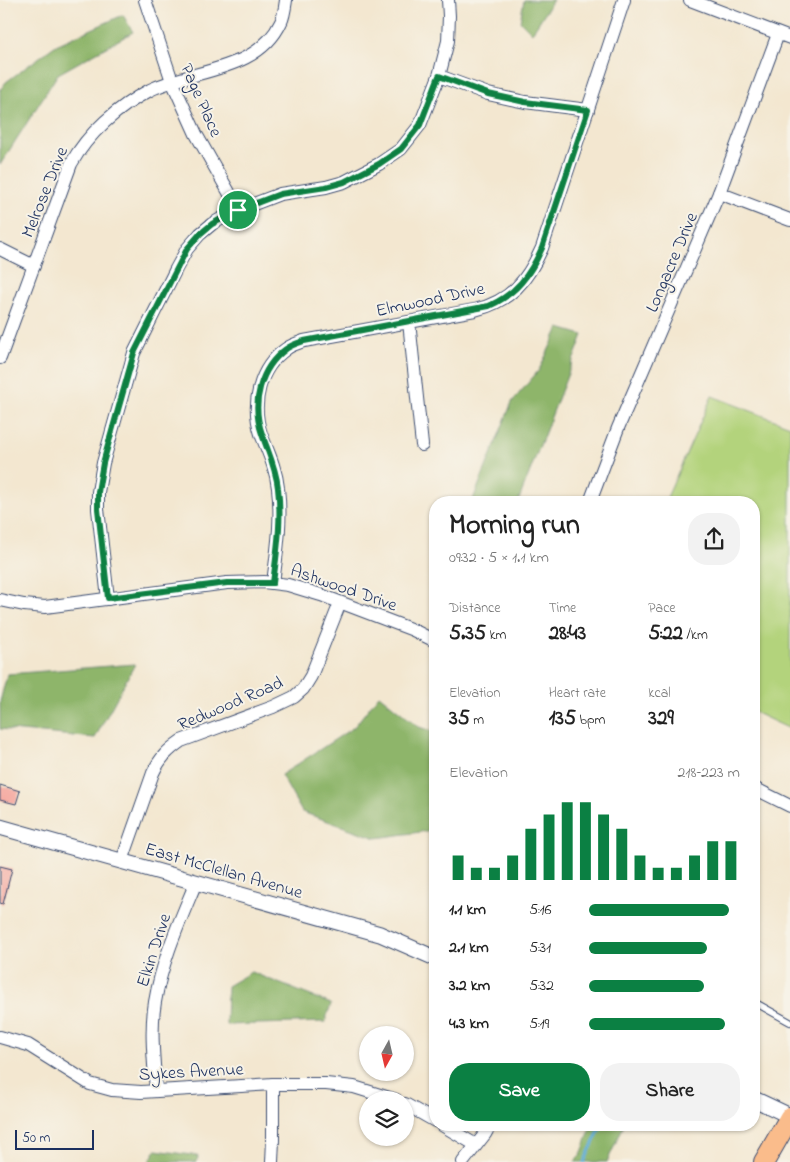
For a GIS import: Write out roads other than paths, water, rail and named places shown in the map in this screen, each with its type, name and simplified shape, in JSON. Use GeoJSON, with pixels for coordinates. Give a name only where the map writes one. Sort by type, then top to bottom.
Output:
{"type":"FeatureCollection","features":[{"type":"Feature","properties":{"kind":"main road"},"geometry":{"type":"LineString","coordinates":[[764,1162],[790,1117]]}},
{"type":"Feature","properties":{"kind":"street","name":"Page Place"},"geometry":{"type":"LineString","coordinates":[[146,0],[172,82],[196,134],[238,210]]}},
{"type":"Feature","properties":{"kind":"street","name":"Melrose Drive"},"geometry":{"type":"LineString","coordinates":[[0,358],[71,164],[81,146],[101,125],[150,91],[172,82],[231,64],[257,52],[273,35],[282,21],[286,0]]}},
{"type":"Feature","properties":{"kind":"street"},"geometry":{"type":"LineString","coordinates":[[108,598],[98,509],[98,492],[108,444],[134,353],[187,249],[212,224],[238,210],[280,194],[326,187],[344,182],[379,164],[401,149],[420,125],[439,76],[448,41],[450,16],[448,0]]}},
{"type":"Feature","properties":{"kind":"street","name":"Elmwood Drive"},"geometry":{"type":"LineString","coordinates":[[273,583],[280,530],[280,513],[275,471],[261,433],[257,414],[257,396],[264,375],[274,360],[288,348],[304,341],[489,306],[508,296],[525,279],[534,266],[542,248],[624,0]]}},
{"type":"Feature","properties":{"kind":"street"},"geometry":{"type":"LineString","coordinates":[[690,0],[784,36]]}},
{"type":"Feature","properties":{"kind":"street","name":"Longacre Drive"},"geometry":{"type":"LineString","coordinates":[[592,496],[618,428],[720,193],[784,36]]}},
{"type":"Feature","properties":{"kind":"street"},"geometry":{"type":"LineString","coordinates":[[439,76],[498,96],[525,102],[588,110]]}},
{"type":"Feature","properties":{"kind":"street"},"geometry":{"type":"LineString","coordinates":[[720,193],[790,220]]}},
{"type":"Feature","properties":{"kind":"street"},"geometry":{"type":"LineString","coordinates":[[0,250],[34,266]]}},
{"type":"Feature","properties":{"kind":"street"},"geometry":{"type":"LineString","coordinates":[[408,322],[422,445]]}},
{"type":"Feature","properties":{"kind":"street","name":"Ashwood Drive"},"geometry":{"type":"LineString","coordinates":[[0,600],[45,607],[227,583],[273,583],[288,585],[340,602],[429,638]]}},
{"type":"Feature","properties":{"kind":"street","name":"Redwood Road"},"geometry":{"type":"LineString","coordinates":[[122,861],[159,760],[169,749],[182,741],[274,707],[294,697],[303,689],[310,676],[340,602]]}},
{"type":"Feature","properties":{"kind":"street"},"geometry":{"type":"LineString","coordinates":[[760,791],[790,806]]}},
{"type":"Feature","properties":{"kind":"street","name":"East McClellan Avenue"},"geometry":{"type":"LineString","coordinates":[[0,827],[380,934],[429,955]]}},
{"type":"Feature","properties":{"kind":"street","name":"Elkin Drive"},"geometry":{"type":"LineString","coordinates":[[156,1091],[155,1004],[168,953],[196,882]]}},
{"type":"Feature","properties":{"kind":"street","name":"Sykes Avenue"},"geometry":{"type":"LineString","coordinates":[[0,1037],[28,1045],[90,1084],[112,1090],[141,1092],[273,1084],[326,1084],[354,1087],[367,1091]]}},
{"type":"Feature","properties":{"kind":"street"},"geometry":{"type":"LineString","coordinates":[[272,1162],[273,1084]]}},
{"type":"Feature","properties":{"kind":"street"},"geometry":{"type":"LineString","coordinates":[[760,1102],[790,1117]]}},
{"type":"Feature","properties":{"kind":"street"},"geometry":{"type":"LineString","coordinates":[[414,1109],[429,1118]]}},
{"type":"Feature","properties":{"kind":"street"},"geometry":{"type":"LineString","coordinates":[[452,1131],[476,1145]]}},
{"type":"Feature","properties":{"kind":"street"},"geometry":{"type":"LineString","coordinates":[[463,1162],[486,1131]]}},
{"type":"Feature","properties":{"kind":"lane"},"geometry":{"type":"LineString","coordinates":[[760,1005],[790,1022]]}},
{"type":"Feature","properties":{"kind":"waterway"},"geometry":{"type":"LineString","coordinates":[[584,1162],[599,1131]]}}]}
